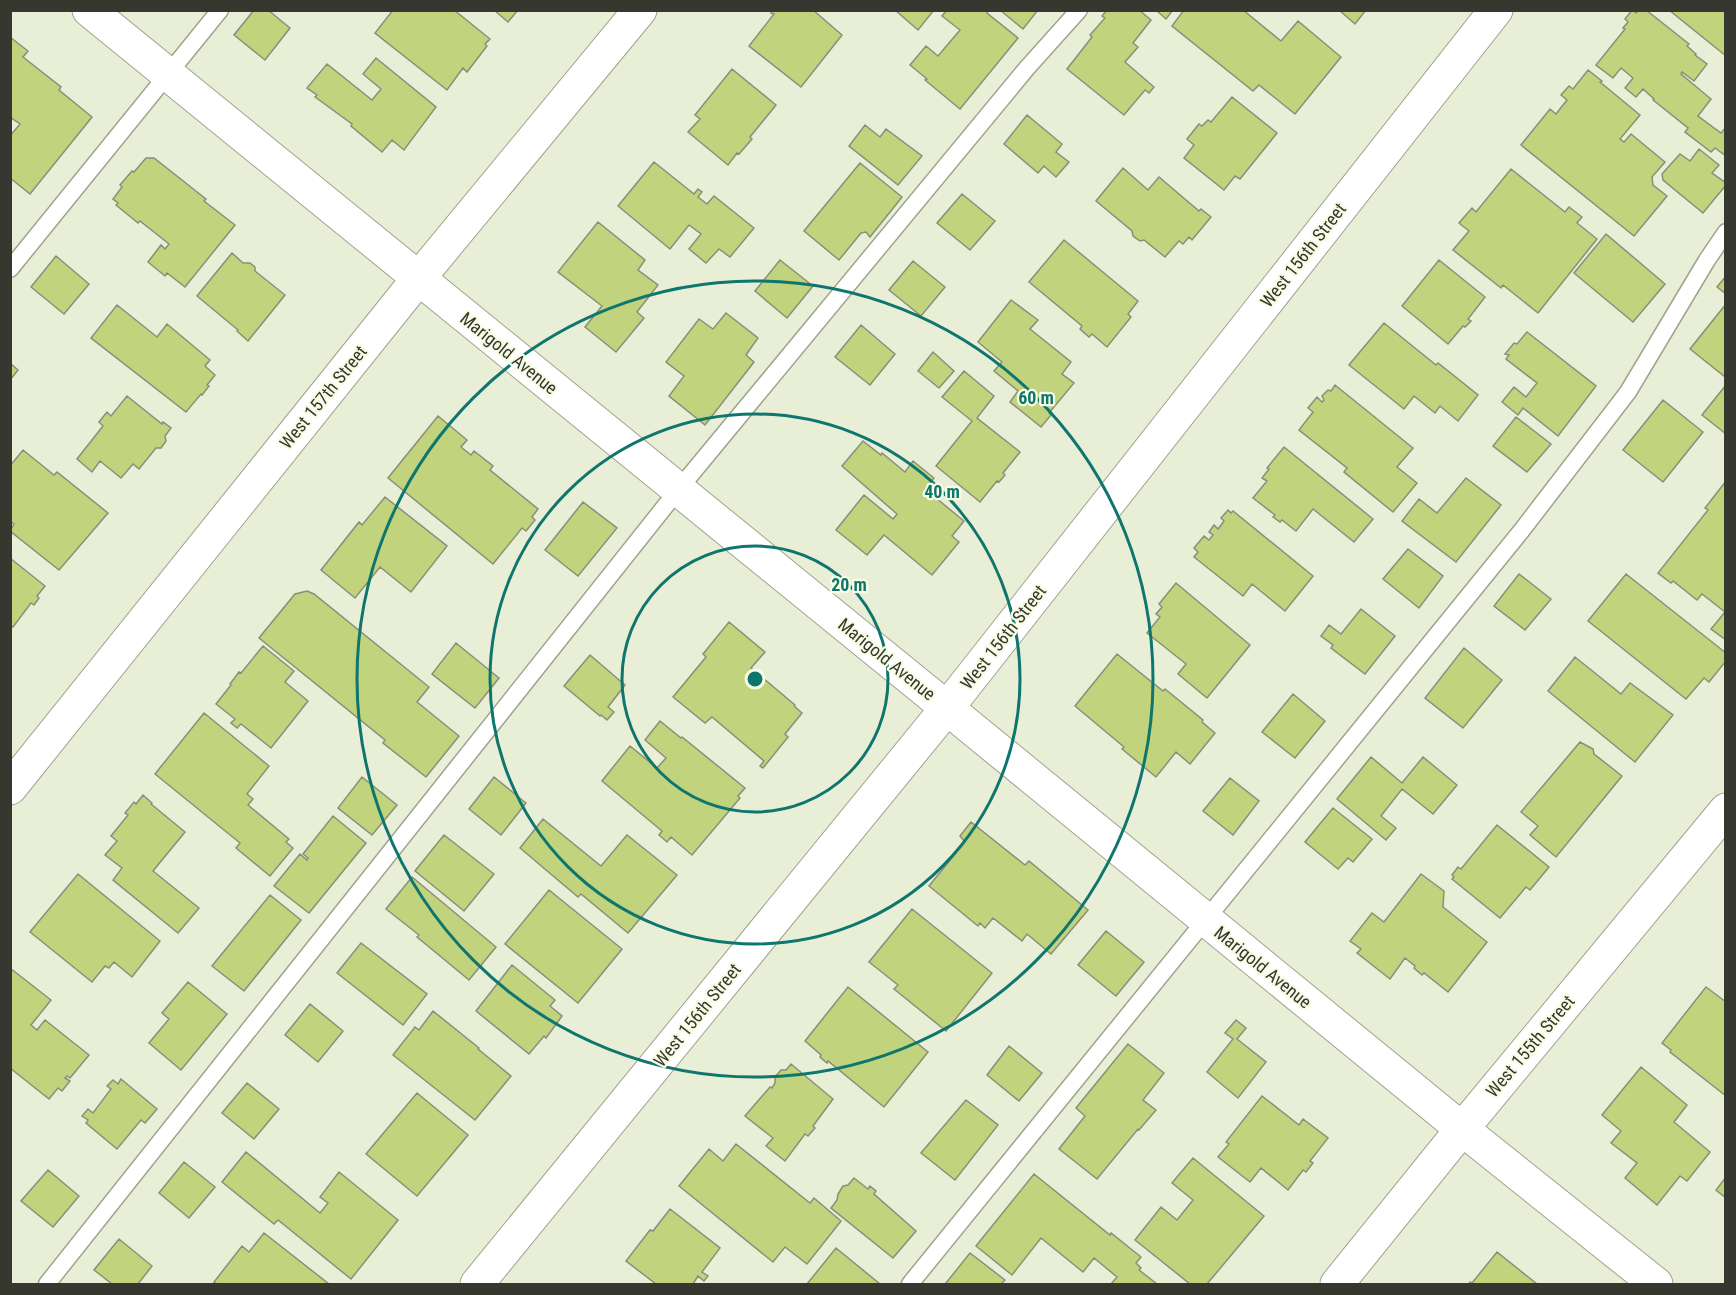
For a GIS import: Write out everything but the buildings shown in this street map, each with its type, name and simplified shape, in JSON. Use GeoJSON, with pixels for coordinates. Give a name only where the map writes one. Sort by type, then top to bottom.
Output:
{"type":"FeatureCollection","features":[{"type":"Feature","properties":{"kind":"street","name":"Marigold Avenue"},"geometry":{"type":"LineString","coordinates":[[89,10],[1206,921],[1656,1284]]}},
{"type":"Feature","properties":{"kind":"street","name":"West 157th Street"},"geometry":{"type":"LineString","coordinates":[[10,788],[418,279],[640,10]]}},
{"type":"Feature","properties":{"kind":"street","name":"West 156th Street"},"geometry":{"type":"LineString","coordinates":[[477,1284],[947,708],[1496,10]]}},
{"type":"Feature","properties":{"kind":"street","name":"West 155th Street"},"geometry":{"type":"LineString","coordinates":[[1337,1284],[1725,810]]}},
{"type":"Feature","properties":{"kind":"lane"},"geometry":{"type":"LineString","coordinates":[[10,269],[220,10]]}},
{"type":"Feature","properties":{"kind":"lane"},"geometry":{"type":"LineString","coordinates":[[47,1284],[678,490],[1020,77],[1079,10]]}},
{"type":"Feature","properties":{"kind":"lane"},"geometry":{"type":"LineString","coordinates":[[910,1284],[1522,530],[1628,392],[1725,232]]}}]}
